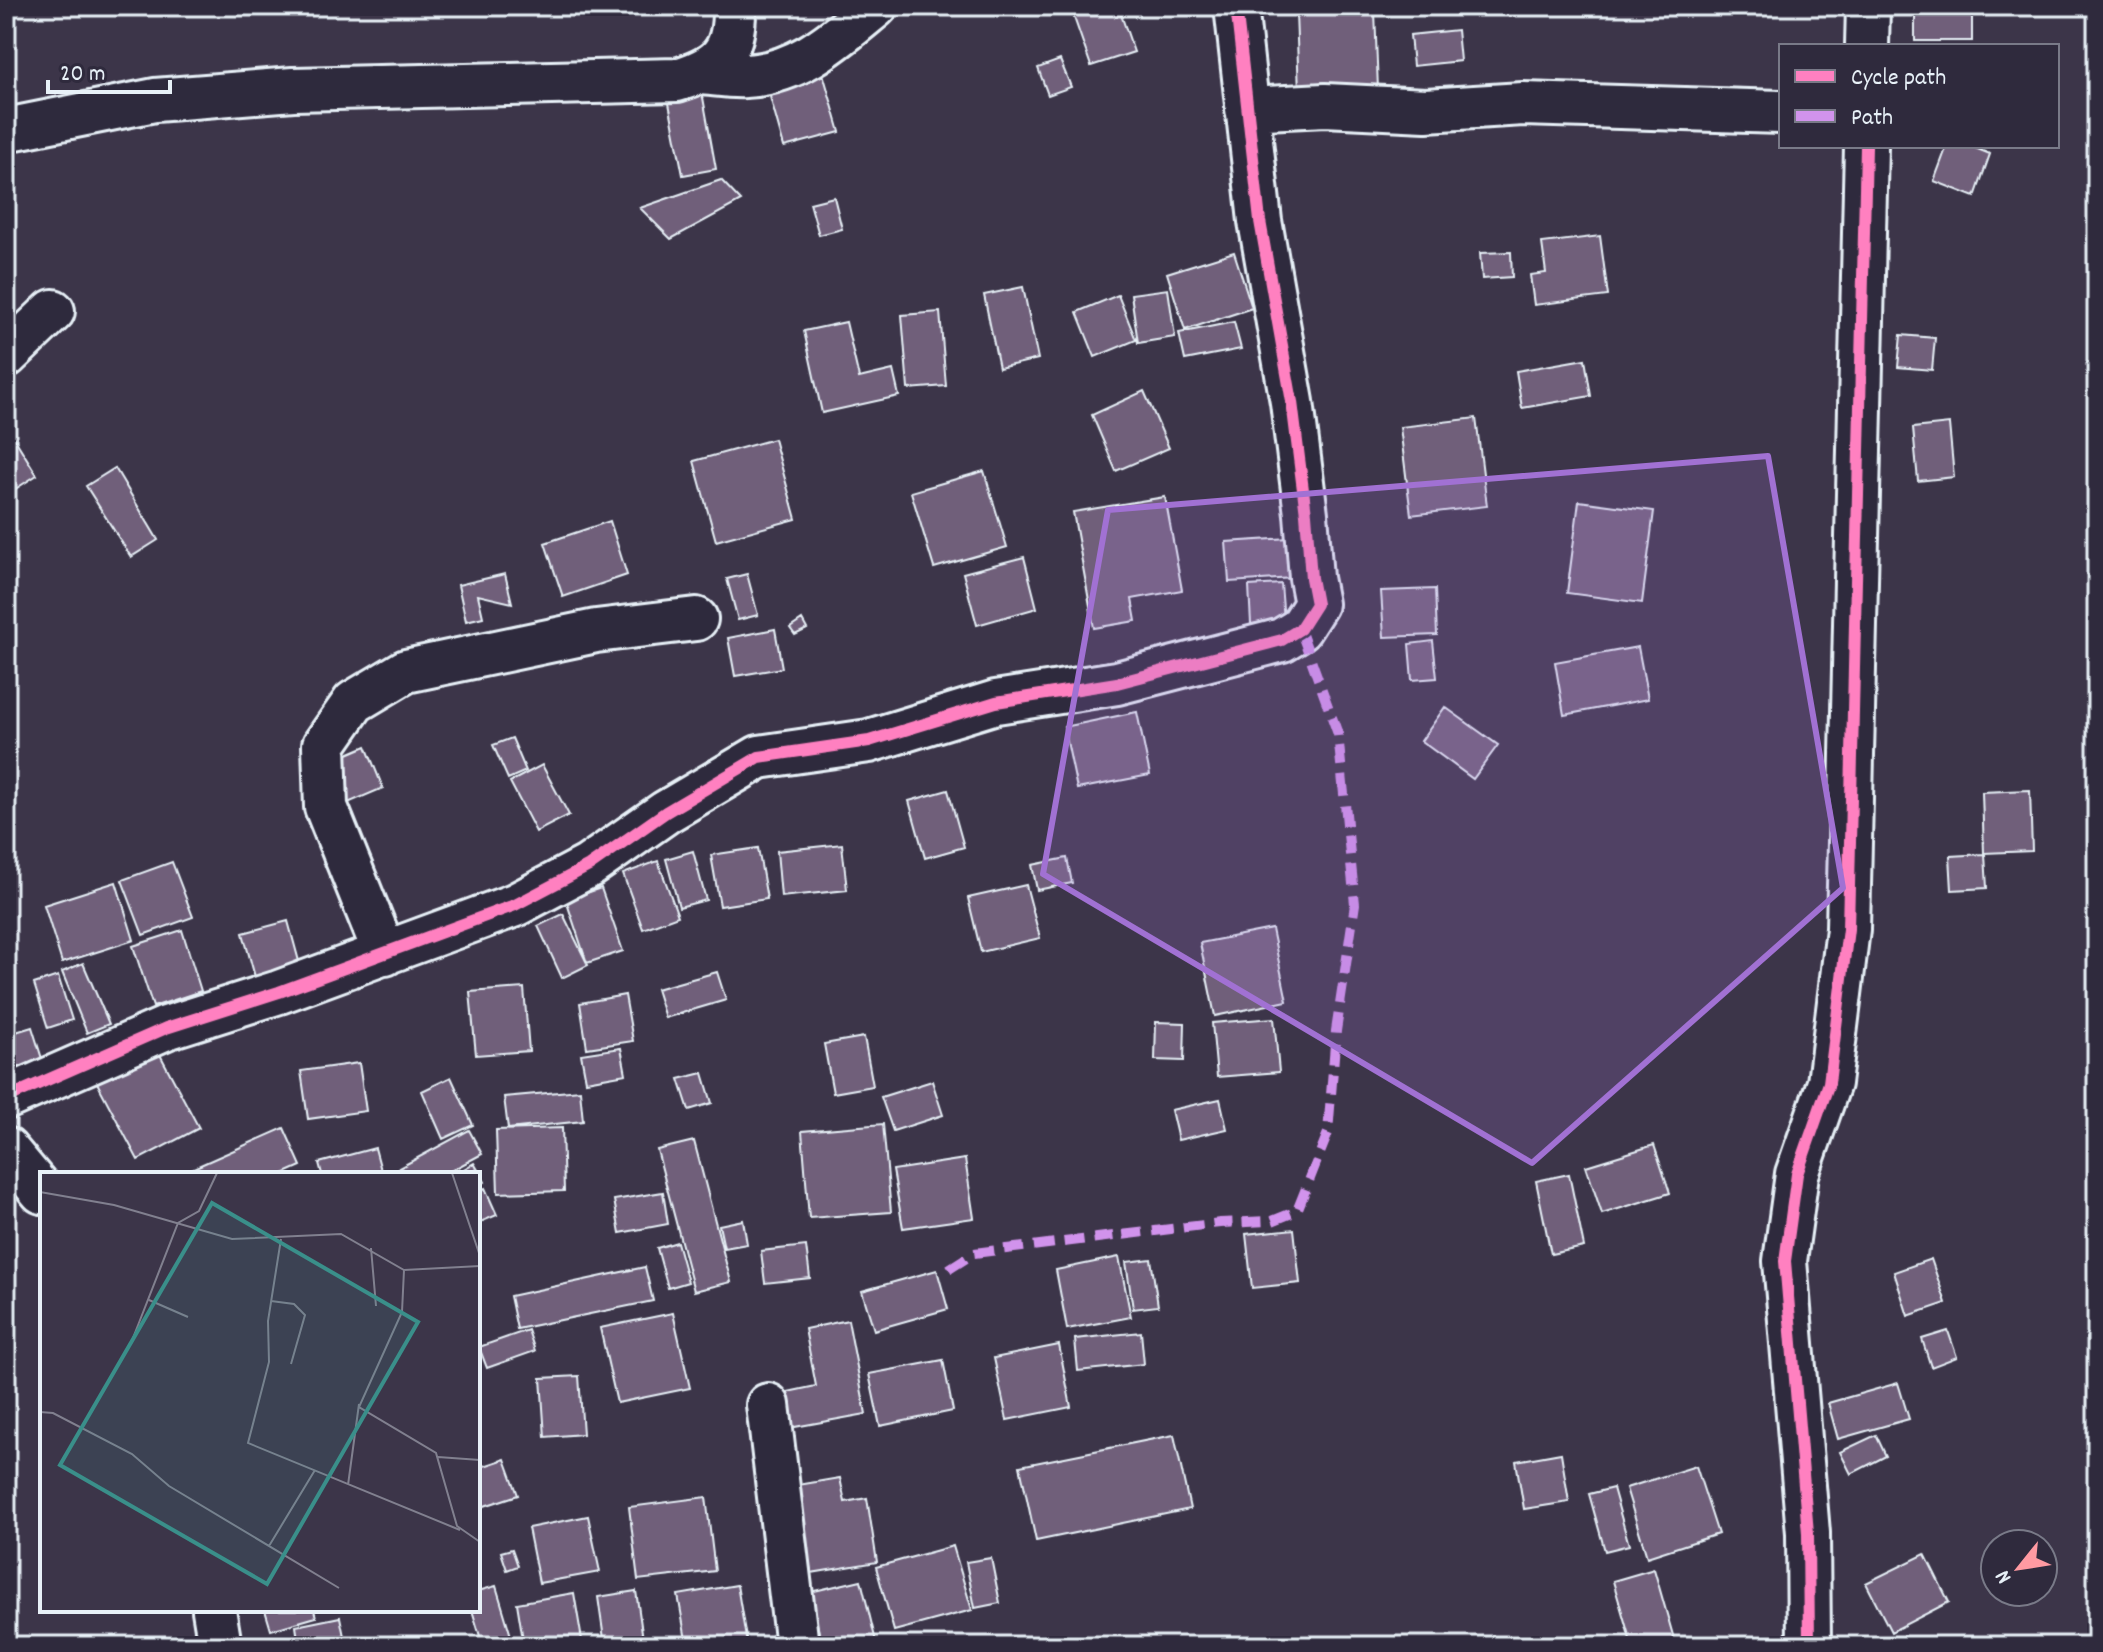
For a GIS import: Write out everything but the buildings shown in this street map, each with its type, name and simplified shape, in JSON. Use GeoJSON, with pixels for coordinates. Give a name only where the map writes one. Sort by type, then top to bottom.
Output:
{"type":"FeatureCollection","features":[{"type":"Feature","properties":{"kind":"street"},"geometry":{"type":"LineString","coordinates":[[6,130],[155,100],[278,90],[677,80],[701,73],[720,61],[730,44],[734,6]]}},
{"type":"Feature","properties":{"kind":"street"},"geometry":{"type":"LineString","coordinates":[[701,73],[746,77],[782,68],[820,53],[876,6]]}},
{"type":"Feature","properties":{"kind":"street"},"geometry":{"type":"LineString","coordinates":[[6,1098],[166,1028],[279,992],[515,905],[589,866],[666,812],[759,757],[869,741],[996,702],[1117,683],[1282,640],[1300,629],[1316,604],[1292,402],[1260,221],[1236,6]]}},
{"type":"Feature","properties":{"kind":"street"},"geometry":{"type":"LineString","coordinates":[[1867,44],[1868,6]]}},
{"type":"Feature","properties":{"kind":"street"},"geometry":{"type":"LineString","coordinates":[[1247,109],[1325,105],[1426,110],[1523,104],[1779,112]]}},
{"type":"Feature","properties":{"kind":"street"},"geometry":{"type":"LineString","coordinates":[[1809,1646],[1808,1533],[1785,1261],[1797,1174],[1829,1083],[1848,929],[1866,148]]}},
{"type":"Feature","properties":{"kind":"street"},"geometry":{"type":"LineString","coordinates":[[6,356],[53,311]]}},
{"type":"Feature","properties":{"kind":"street"},"geometry":{"type":"LineString","coordinates":[[385,954],[326,807],[324,745],[354,702],[406,671],[596,631],[696,619]]}},
{"type":"Feature","properties":{"kind":"street"},"geometry":{"type":"LineString","coordinates":[[6,1149],[40,1190]]}},
{"type":"Feature","properties":{"kind":"street"},"geometry":{"type":"LineString","coordinates":[[768,1405],[797,1646]]}},
{"type":"Feature","properties":{"kind":"street"},"geometry":{"type":"LineString","coordinates":[[214,1612],[220,1646]]}},
{"type":"Feature","properties":{"kind":"highlighted area"},"geometry":{"type":"Polygon","coordinates":[[[1768,456],[1843,888],[1532,1163],[1043,874],[1108,510],[1768,456]]]}},
{"type":"Feature","properties":{"kind":"marked path"},"geometry":{"type":"LineString","coordinates":[[949,1269],[974,1253],[1220,1223],[1272,1221],[1297,1211],[1328,1133],[1336,1031],[1355,904],[1338,734],[1300,629]]}},
{"type":"Feature","properties":{"kind":"cycle path"},"geometry":{"type":"LineString","coordinates":[[6,1098],[166,1028],[279,992],[515,905],[589,866],[666,812],[759,757],[869,741],[996,702],[1117,683],[1282,640],[1300,629],[1316,604],[1292,402],[1260,221],[1236,6]]}},
{"type":"Feature","properties":{"kind":"cycle path"},"geometry":{"type":"LineString","coordinates":[[1809,1646],[1808,1533],[1785,1261],[1797,1174],[1829,1083],[1848,929],[1866,148]]}}]}
